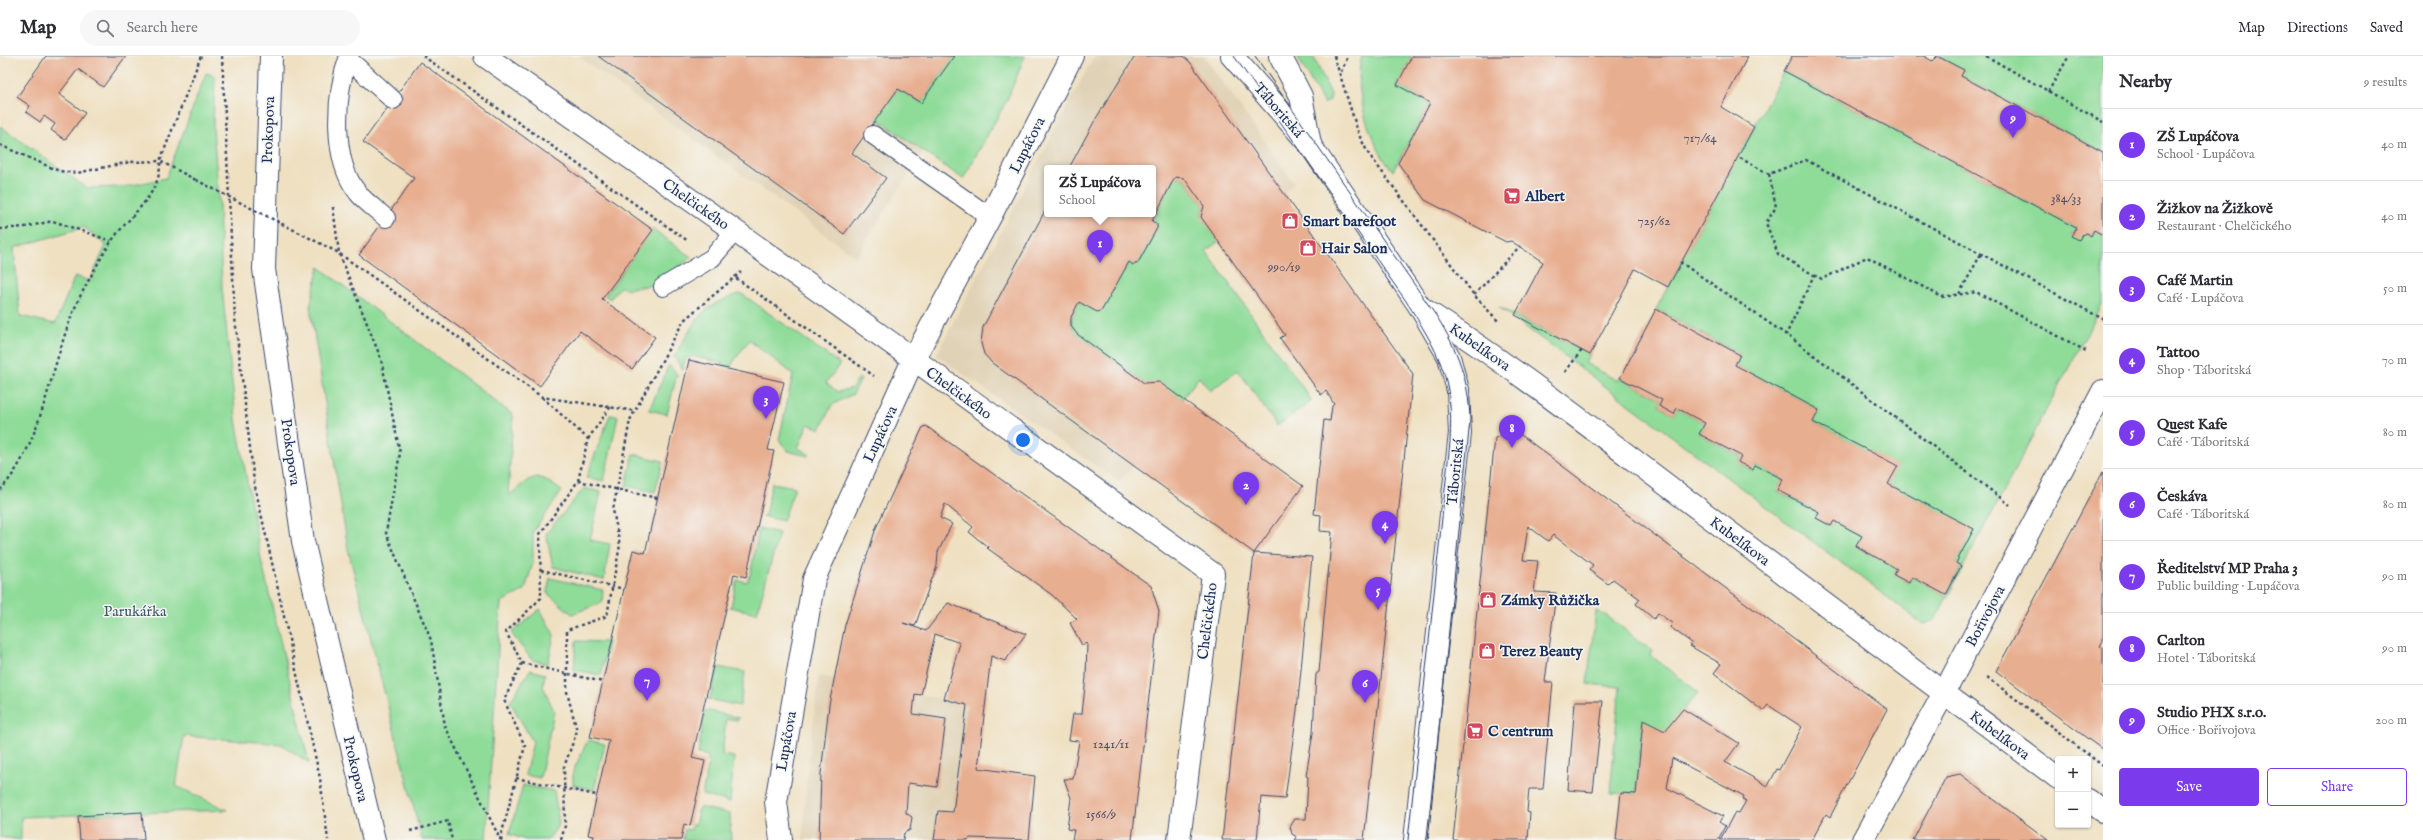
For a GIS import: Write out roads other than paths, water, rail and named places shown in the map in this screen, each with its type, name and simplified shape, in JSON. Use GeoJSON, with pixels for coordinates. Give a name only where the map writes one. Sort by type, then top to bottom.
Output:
{"type":"FeatureCollection","features":[{"type":"Feature","properties":{"kind":"street","name":"Prokopova"},"geometry":{"type":"LineString","coordinates":[[271,56],[264,269],[303,541],[374,840]]}},
{"type":"Feature","properties":{"kind":"street","name":"Chelčického"},"geometry":{"type":"LineString","coordinates":[[485,56],[735,231],[1213,574],[1179,840]]}},
{"type":"Feature","properties":{"kind":"street","name":"Lupáčova"},"geometry":{"type":"LineString","coordinates":[[781,840],[776,802],[814,579],[913,360],[990,217],[1072,56]]}},
{"type":"Feature","properties":{"kind":"street","name":"Táboritská"},"geometry":{"type":"LineString","coordinates":[[1232,56],[1310,145],[1420,307],[1449,357],[1458,390],[1460,433],[1416,840]]}},
{"type":"Feature","properties":{"kind":"street","name":"Táboritská"},"geometry":{"type":"LineString","coordinates":[[1280,56],[1301,96],[1310,145]]}},
{"type":"Feature","properties":{"kind":"street","name":"Kubelíkova"},"geometry":{"type":"LineString","coordinates":[[1420,307],[1547,395],[2055,776]]}},
{"type":"Feature","properties":{"kind":"street","name":"Bořivojova"},"geometry":{"type":"LineString","coordinates":[[1863,840],[1944,693],[2103,391]]}},
{"type":"Feature","properties":{"kind":"street"},"geometry":{"type":"LineString","coordinates":[[2091,802],[2103,811]]}},
{"type":"Feature","properties":{"kind":"lane"},"geometry":{"type":"LineString","coordinates":[[348,57],[393,100]]}},
{"type":"Feature","properties":{"kind":"lane"},"geometry":{"type":"LineString","coordinates":[[348,57],[337,124],[344,166],[358,193],[386,218]]}},
{"type":"Feature","properties":{"kind":"lane"},"geometry":{"type":"LineString","coordinates":[[873,134],[990,217]]}},
{"type":"Feature","properties":{"kind":"lane"},"geometry":{"type":"LineString","coordinates":[[663,287],[712,258],[735,231]]}},
{"type":"Feature","properties":{"kind":"tram line"},"geometry":{"type":"LineString","coordinates":[[1234,56],[1406,301],[1427,336],[1442,367],[1447,383],[1451,420],[1450,442],[1408,840]]}},
{"type":"Feature","properties":{"kind":"tram line"},"geometry":{"type":"LineString","coordinates":[[1255,56],[1437,317],[1451,342],[1465,379],[1470,420],[1428,840]]}},
{"type":"Feature","properties":{"kind":"place","name":"Studio PHX s.r.o."},"geometry":{"type":"Point","coordinates":[2013,138]}},
{"type":"Feature","properties":{"kind":"place","name":"Albert"},"geometry":{"type":"Point","coordinates":[1512,196]}},
{"type":"Feature","properties":{"kind":"place","name":"Smart barefoot"},"geometry":{"type":"Point","coordinates":[1290,221]}},
{"type":"Feature","properties":{"kind":"place","name":"Hair Salon"},"geometry":{"type":"Point","coordinates":[1308,248]}},
{"type":"Feature","properties":{"kind":"place","name":"ZŠ Lupáčova"},"geometry":{"type":"Point","coordinates":[1100,263]}},
{"type":"Feature","properties":{"kind":"place","name":"Café Martin"},"geometry":{"type":"Point","coordinates":[766,419]}},
{"type":"Feature","properties":{"kind":"place","name":"Carlton"},"geometry":{"type":"Point","coordinates":[1512,448]}},
{"type":"Feature","properties":{"kind":"place","name":"Žižkov na Žižkově"},"geometry":{"type":"Point","coordinates":[1246,505]}},
{"type":"Feature","properties":{"kind":"place","name":"Tattoo"},"geometry":{"type":"Point","coordinates":[1385,544]}},
{"type":"Feature","properties":{"kind":"place","name":"Zámky Růžička"},"geometry":{"type":"Point","coordinates":[1488,600]}},
{"type":"Feature","properties":{"kind":"place","name":"Quest Kafe"},"geometry":{"type":"Point","coordinates":[1378,610]}},
{"type":"Feature","properties":{"kind":"place","name":"Terez Beauty"},"geometry":{"type":"Point","coordinates":[1487,651]}},
{"type":"Feature","properties":{"kind":"place","name":"Ředitelství MP Praha 3"},"geometry":{"type":"Point","coordinates":[647,701]}},
{"type":"Feature","properties":{"kind":"place","name":"Českáva"},"geometry":{"type":"Point","coordinates":[1365,703]}},
{"type":"Feature","properties":{"kind":"place","name":"C centrum"},"geometry":{"type":"Point","coordinates":[1475,731]}},
{"type":"Feature","properties":{"kind":"park label","name":"Parukářka"},"geometry":{"type":"Point","coordinates":[135,611]}}]}
